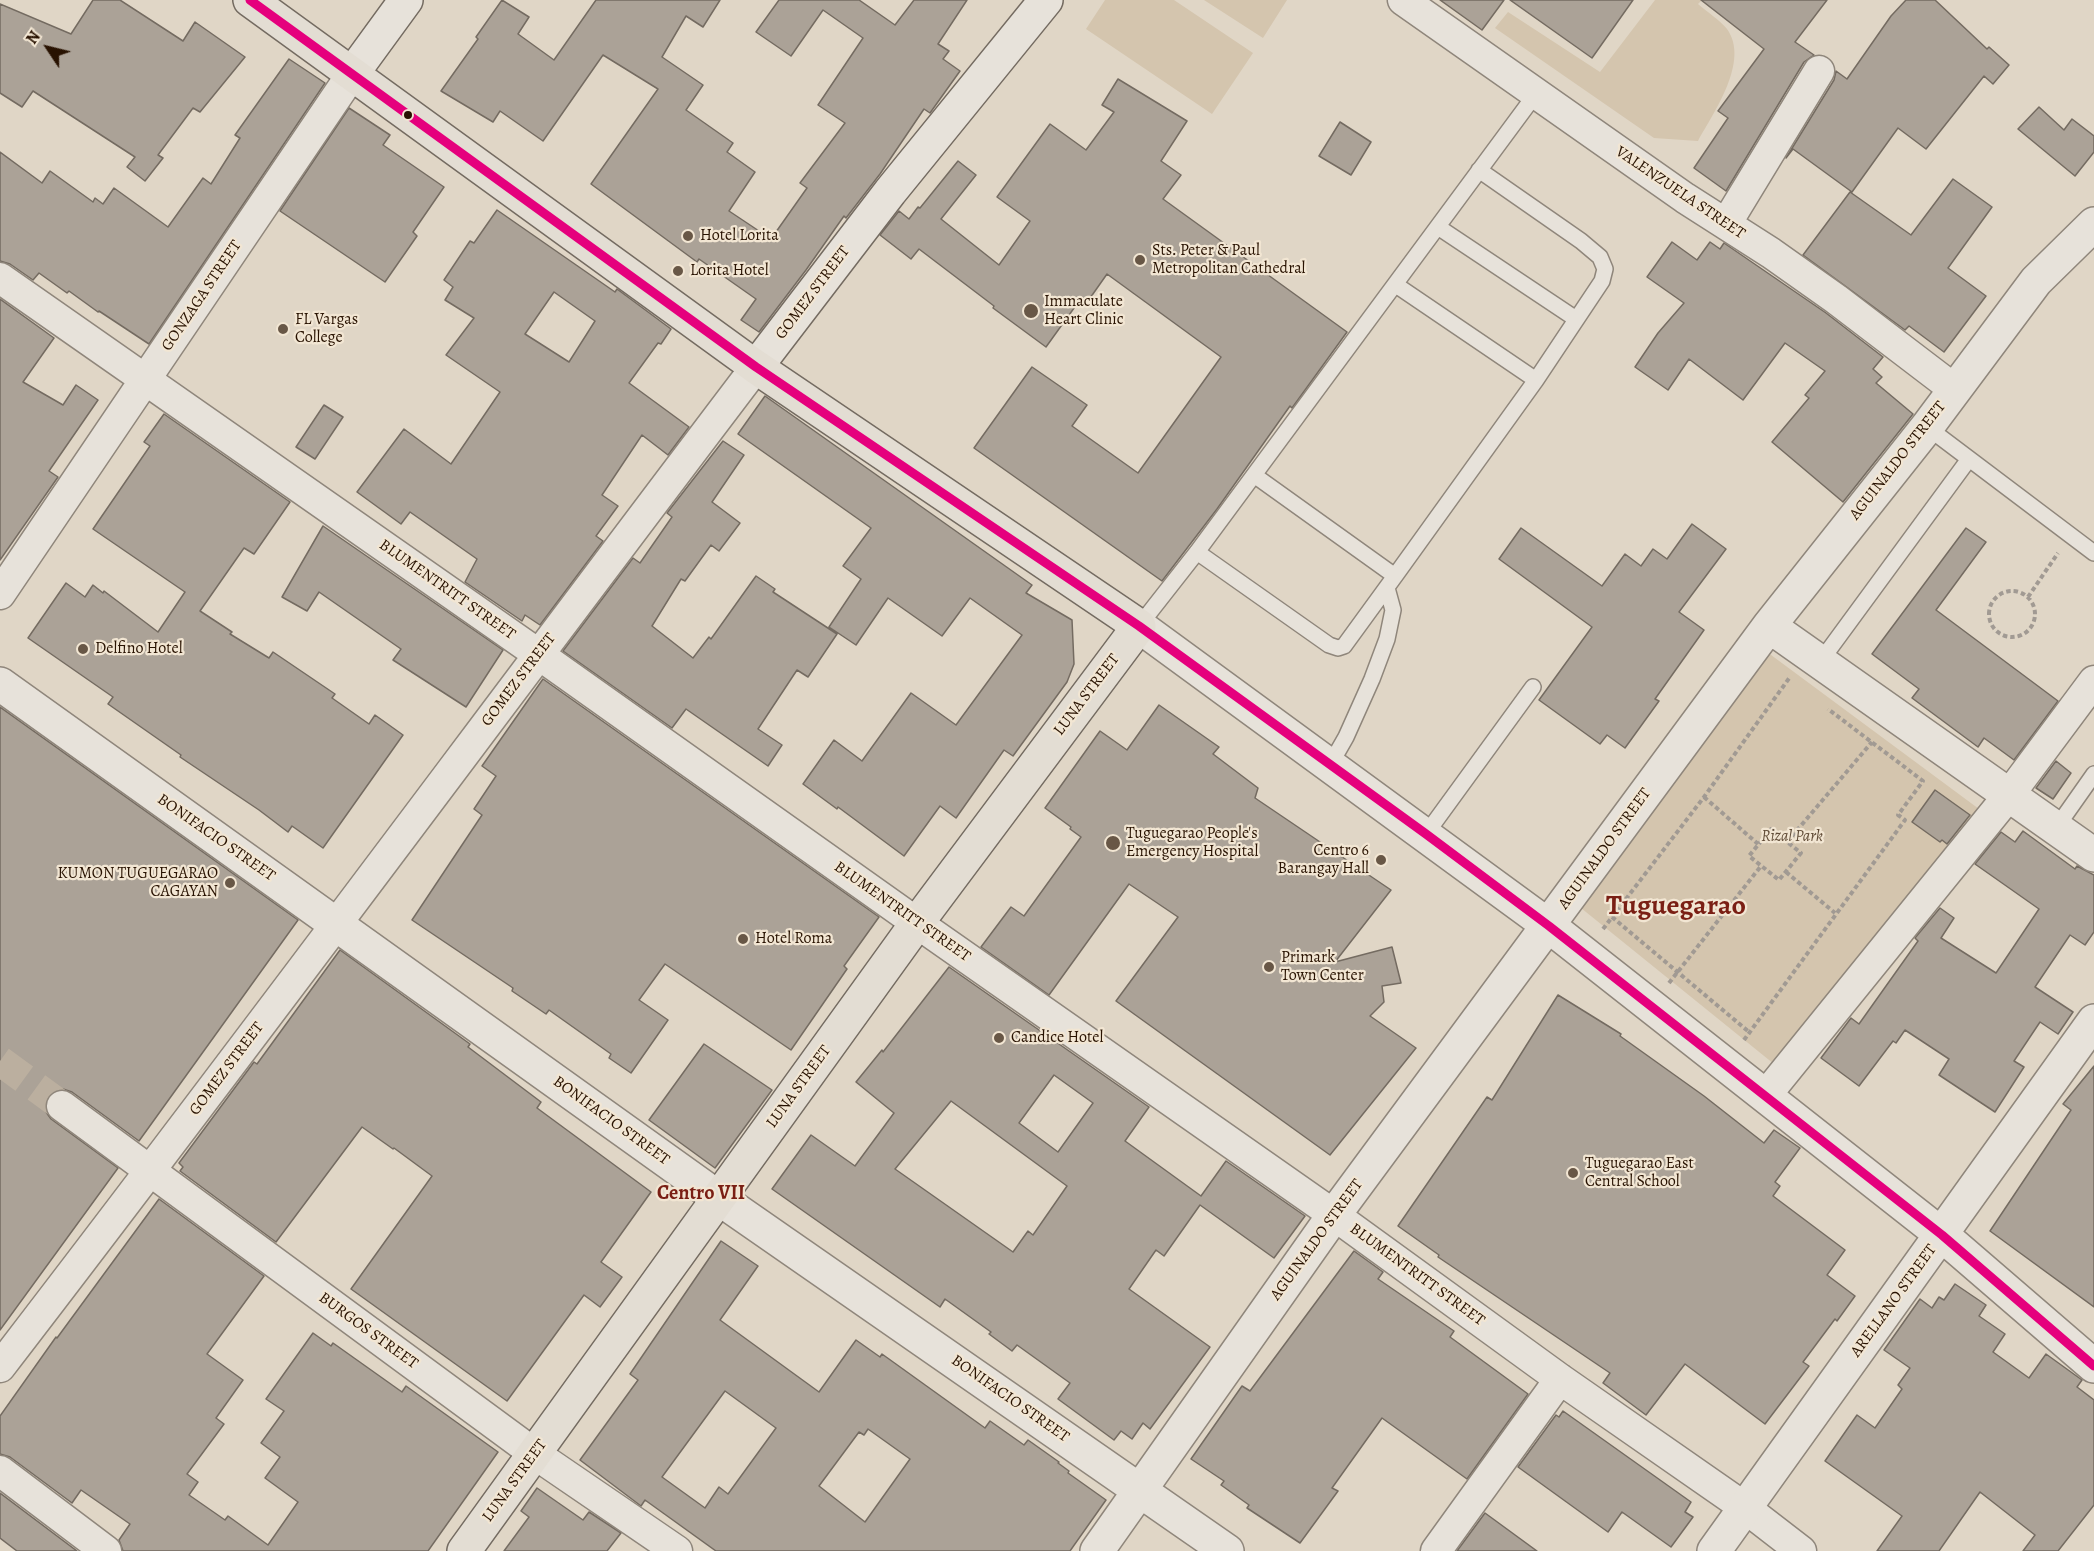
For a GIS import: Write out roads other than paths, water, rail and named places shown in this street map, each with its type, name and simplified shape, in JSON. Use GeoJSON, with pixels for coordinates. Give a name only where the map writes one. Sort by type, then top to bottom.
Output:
{"type":"FeatureCollection","features":[{"type":"Feature","properties":{"kind":"main road"},"geometry":{"type":"LineString","coordinates":[[250,0],[756,367],[1138,626]]}},
{"type":"Feature","properties":{"kind":"main road","name":"LUNA STREET"},"geometry":{"type":"LineString","coordinates":[[464,1551],[917,923],[1138,626]]}},
{"type":"Feature","properties":{"kind":"street","name":"GONZAGA STREET"},"geometry":{"type":"LineString","coordinates":[[0,594],[352,74],[406,0]]}},
{"type":"Feature","properties":{"kind":"street","name":"GOMEZ STREET"},"geometry":{"type":"LineString","coordinates":[[0,1367],[756,367],[890,192],[1046,0]]}},
{"type":"Feature","properties":{"kind":"street","name":"VALENZUELA STREET"},"geometry":{"type":"LineString","coordinates":[[1403,0],[1535,95],[1836,298],[1954,389]]}},
{"type":"Feature","properties":{"kind":"street"},"geometry":{"type":"LineString","coordinates":[[1726,224],[1819,70]]}},
{"type":"Feature","properties":{"kind":"street","name":"AGUINALDO STREET"},"geometry":{"type":"LineString","coordinates":[[1097,1551],[1334,1215],[1769,626],[1927,427],[2036,281],[2094,224]]}},
{"type":"Feature","properties":{"kind":"street","name":"BLUMENTRITT STREET"},"geometry":{"type":"LineString","coordinates":[[0,278],[1334,1215],[1560,1379],[1744,1507],[1801,1551]]}},
{"type":"Feature","properties":{"kind":"street"},"geometry":{"type":"LineString","coordinates":[[1138,626],[1426,834],[1584,953],[1942,1235],[2094,1366]]}},
{"type":"Feature","properties":{"kind":"street"},"geometry":{"type":"LineString","coordinates":[[1769,626],[2094,855]]}},
{"type":"Feature","properties":{"kind":"street"},"geometry":{"type":"LineString","coordinates":[[1766,1095],[2009,795],[2094,681]]}},
{"type":"Feature","properties":{"kind":"street","name":"BONIFACIO STREET"},"geometry":{"type":"LineString","coordinates":[[0,684],[720,1199],[1227,1551]]}},
{"type":"Feature","properties":{"kind":"street","name":"ARELLANO STREET"},"geometry":{"type":"LineString","coordinates":[[1714,1551],[2094,1021]]}},
{"type":"Feature","properties":{"kind":"street","name":"BURGOS STREET"},"geometry":{"type":"LineString","coordinates":[[62,1106],[535,1454],[677,1551]]}},
{"type":"Feature","properties":{"kind":"street"},"geometry":{"type":"LineString","coordinates":[[1436,1551],[1560,1379]]}},
{"type":"Feature","properties":{"kind":"street"},"geometry":{"type":"LineString","coordinates":[[0,1471],[106,1551]]}},
{"type":"Feature","properties":{"kind":"lane"},"geometry":{"type":"LineString","coordinates":[[1138,626],[1197,552],[1535,95]]}},
{"type":"Feature","properties":{"kind":"lane"},"geometry":{"type":"LineString","coordinates":[[1197,552],[1329,645],[1338,648],[1344,646],[1536,380],[1602,281],[1605,269],[1600,257],[1581,241],[1479,170]]}},
{"type":"Feature","properties":{"kind":"lane"},"geometry":{"type":"LineString","coordinates":[[1438,227],[1576,320]]}},
{"type":"Feature","properties":{"kind":"lane"},"geometry":{"type":"LineString","coordinates":[[1396,285],[1536,380]]}},
{"type":"Feature","properties":{"kind":"lane"},"geometry":{"type":"LineString","coordinates":[[1927,427],[2094,553]]}},
{"type":"Feature","properties":{"kind":"lane"},"geometry":{"type":"LineString","coordinates":[[1814,657],[1969,459]]}},
{"type":"Feature","properties":{"kind":"lane"},"geometry":{"type":"LineString","coordinates":[[1254,475],[1391,582],[1393,610],[1387,639],[1372,679],[1330,765]]}},
{"type":"Feature","properties":{"kind":"lane"},"geometry":{"type":"LineString","coordinates":[[1426,834],[1533,687]]}},
{"type":"Feature","properties":{"kind":"lane"},"geometry":{"type":"LineString","coordinates":[[2056,828],[2094,774]]}},
{"type":"Feature","properties":{"kind":"tunnel"},"geometry":{"type":"LineString","coordinates":[[0,1061],[62,1106]]}},
{"type":"Feature","properties":{"kind":"place","name":"Hotel Lorita"},"geometry":{"type":"Point","coordinates":[688,236]}},
{"type":"Feature","properties":{"kind":"place","name":"Sts. Peter & Paul Metropolitan Cathedral"},"geometry":{"type":"Point","coordinates":[1140,260]}},
{"type":"Feature","properties":{"kind":"place","name":"Lorita Hotel"},"geometry":{"type":"Point","coordinates":[678,271]}},
{"type":"Feature","properties":{"kind":"place","name":"Immaculate Heart Clinic"},"geometry":{"type":"Point","coordinates":[1031,311]}},
{"type":"Feature","properties":{"kind":"place","name":"FL Vargas College"},"geometry":{"type":"Point","coordinates":[283,329]}},
{"type":"Feature","properties":{"kind":"place","name":"Delfino Hotel"},"geometry":{"type":"Point","coordinates":[83,649]}},
{"type":"Feature","properties":{"kind":"place","name":"Tuguegarao People's Emergency Hospital"},"geometry":{"type":"Point","coordinates":[1113,843]}},
{"type":"Feature","properties":{"kind":"place","name":"Centro 6 Barangay Hall"},"geometry":{"type":"Point","coordinates":[1381,860]}},
{"type":"Feature","properties":{"kind":"place","name":"KUMON TUGUEGARAO CAGAYAN"},"geometry":{"type":"Point","coordinates":[230,883]}},
{"type":"Feature","properties":{"kind":"place","name":"Hotel Roma"},"geometry":{"type":"Point","coordinates":[743,939]}},
{"type":"Feature","properties":{"kind":"place","name":"Primark Town Center"},"geometry":{"type":"Point","coordinates":[1269,967]}},
{"type":"Feature","properties":{"kind":"place","name":"Candice Hotel"},"geometry":{"type":"Point","coordinates":[999,1038]}},
{"type":"Feature","properties":{"kind":"place","name":"Tuguegarao East Central School"},"geometry":{"type":"Point","coordinates":[1573,1173]}},
{"type":"Feature","properties":{"kind":"district","name":"Tuguegarao"},"geometry":{"type":"Point","coordinates":[1676,907]}},
{"type":"Feature","properties":{"kind":"district","name":"Centro VII"},"geometry":{"type":"Point","coordinates":[701,1194]}},
{"type":"Feature","properties":{"kind":"park label","name":"Rizal Park"},"geometry":{"type":"Point","coordinates":[1792,837]}}]}
